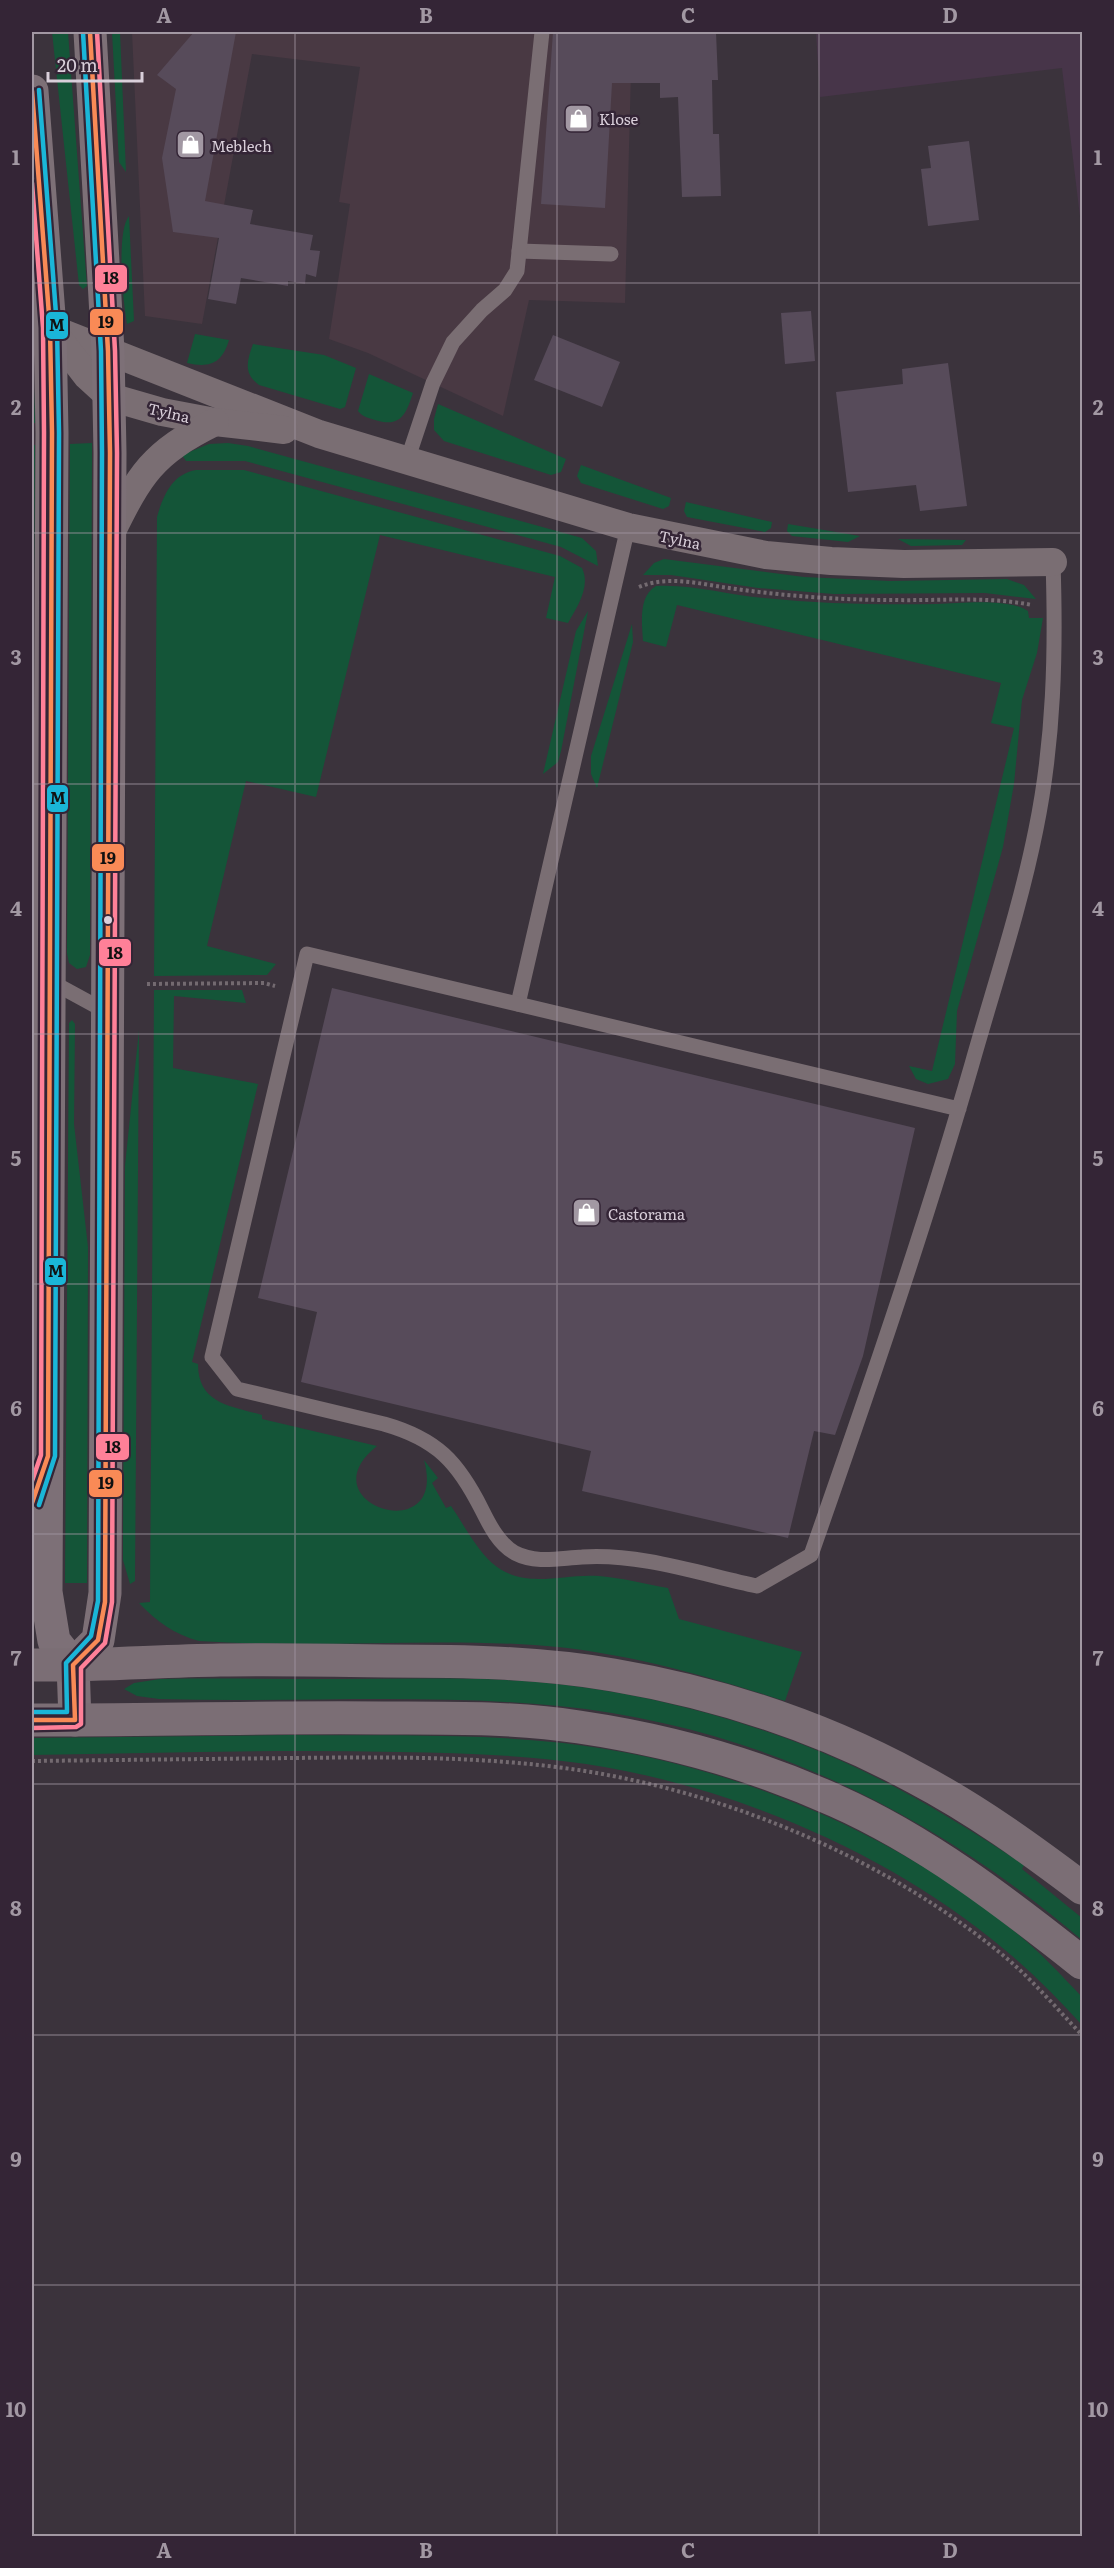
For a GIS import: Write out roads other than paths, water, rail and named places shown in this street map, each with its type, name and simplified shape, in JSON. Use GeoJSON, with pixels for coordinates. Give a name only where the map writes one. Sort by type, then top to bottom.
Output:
{"type":"FeatureCollection","features":[{"type":"Feature","properties":{"kind":"main road"},"geometry":{"type":"LineString","coordinates":[[32,1665],[222,1659],[471,1662],[559,1667],[660,1683],[763,1711],[866,1752],[916,1778],[1011,1836],[1070,1878],[1083,1895]]}},
{"type":"Feature","properties":{"kind":"main road"},"geometry":{"type":"LineString","coordinates":[[32,1720],[209,1717],[460,1718],[564,1725],[626,1735],[737,1763],[789,1781],[838,1802],[931,1852],[1015,1910],[1083,1963]]}},
{"type":"Feature","properties":{"kind":"street"},"geometry":{"type":"LineString","coordinates":[[73,1665],[98,1640],[105,1602],[110,397],[90,32]]}},
{"type":"Feature","properties":{"kind":"street"},"geometry":{"type":"LineString","coordinates":[[32,91],[41,326],[52,445],[41,981],[40,1157],[48,1456],[46,1592],[48,1617],[56,1646],[73,1665],[75,1720]]}},
{"type":"Feature","properties":{"kind":"street","name":"Tylna"},"geometry":{"type":"LineString","coordinates":[[41,326],[319,434],[628,527],[766,555],[831,561],[904,564],[1053,562]]}},
{"type":"Feature","properties":{"kind":"street","name":"Tylna"},"geometry":{"type":"LineString","coordinates":[[41,326],[87,376],[110,397],[162,412],[215,423],[319,434]]}},
{"type":"Feature","properties":{"kind":"street"},"geometry":{"type":"LineString","coordinates":[[110,535],[132,490],[149,466],[166,450],[193,433],[215,423]]}},
{"type":"Feature","properties":{"kind":"street"},"geometry":{"type":"LineString","coordinates":[[32,1503],[48,1456]]}},
{"type":"Feature","properties":{"kind":"street"},"geometry":{"type":"LineString","coordinates":[[1015,1910],[1083,1981]]}},
{"type":"Feature","properties":{"kind":"lane"},"geometry":{"type":"LineString","coordinates":[[407,461],[439,365],[453,342],[482,310],[505,290],[517,271],[542,32]]}},
{"type":"Feature","properties":{"kind":"lane"},"geometry":{"type":"LineString","coordinates":[[519,251],[611,255]]}},
{"type":"Feature","properties":{"kind":"lane"},"geometry":{"type":"LineString","coordinates":[[518,1004],[628,527]]}},
{"type":"Feature","properties":{"kind":"lane"},"geometry":{"type":"LineString","coordinates":[[959,1109],[307,954],[212,1357],[237,1389],[384,1424],[426,1440],[444,1453],[459,1470],[502,1542],[514,1553],[529,1558],[546,1560],[609,1556],[757,1586],[811,1555],[896,1308],[959,1109],[1019,901],[1036,830],[1052,716],[1055,656],[1053,562]]}},
{"type":"Feature","properties":{"kind":"lane"},"geometry":{"type":"LineString","coordinates":[[41,981],[107,1012]]}},
{"type":"Feature","properties":{"kind":"place","name":"Klose"},"geometry":{"type":"Point","coordinates":[578,118]}},
{"type":"Feature","properties":{"kind":"place","name":"Meblech"},"geometry":{"type":"Point","coordinates":[190,145]}},
{"type":"Feature","properties":{"kind":"place","name":"Castorama"},"geometry":{"type":"Point","coordinates":[587,1213]}}]}
